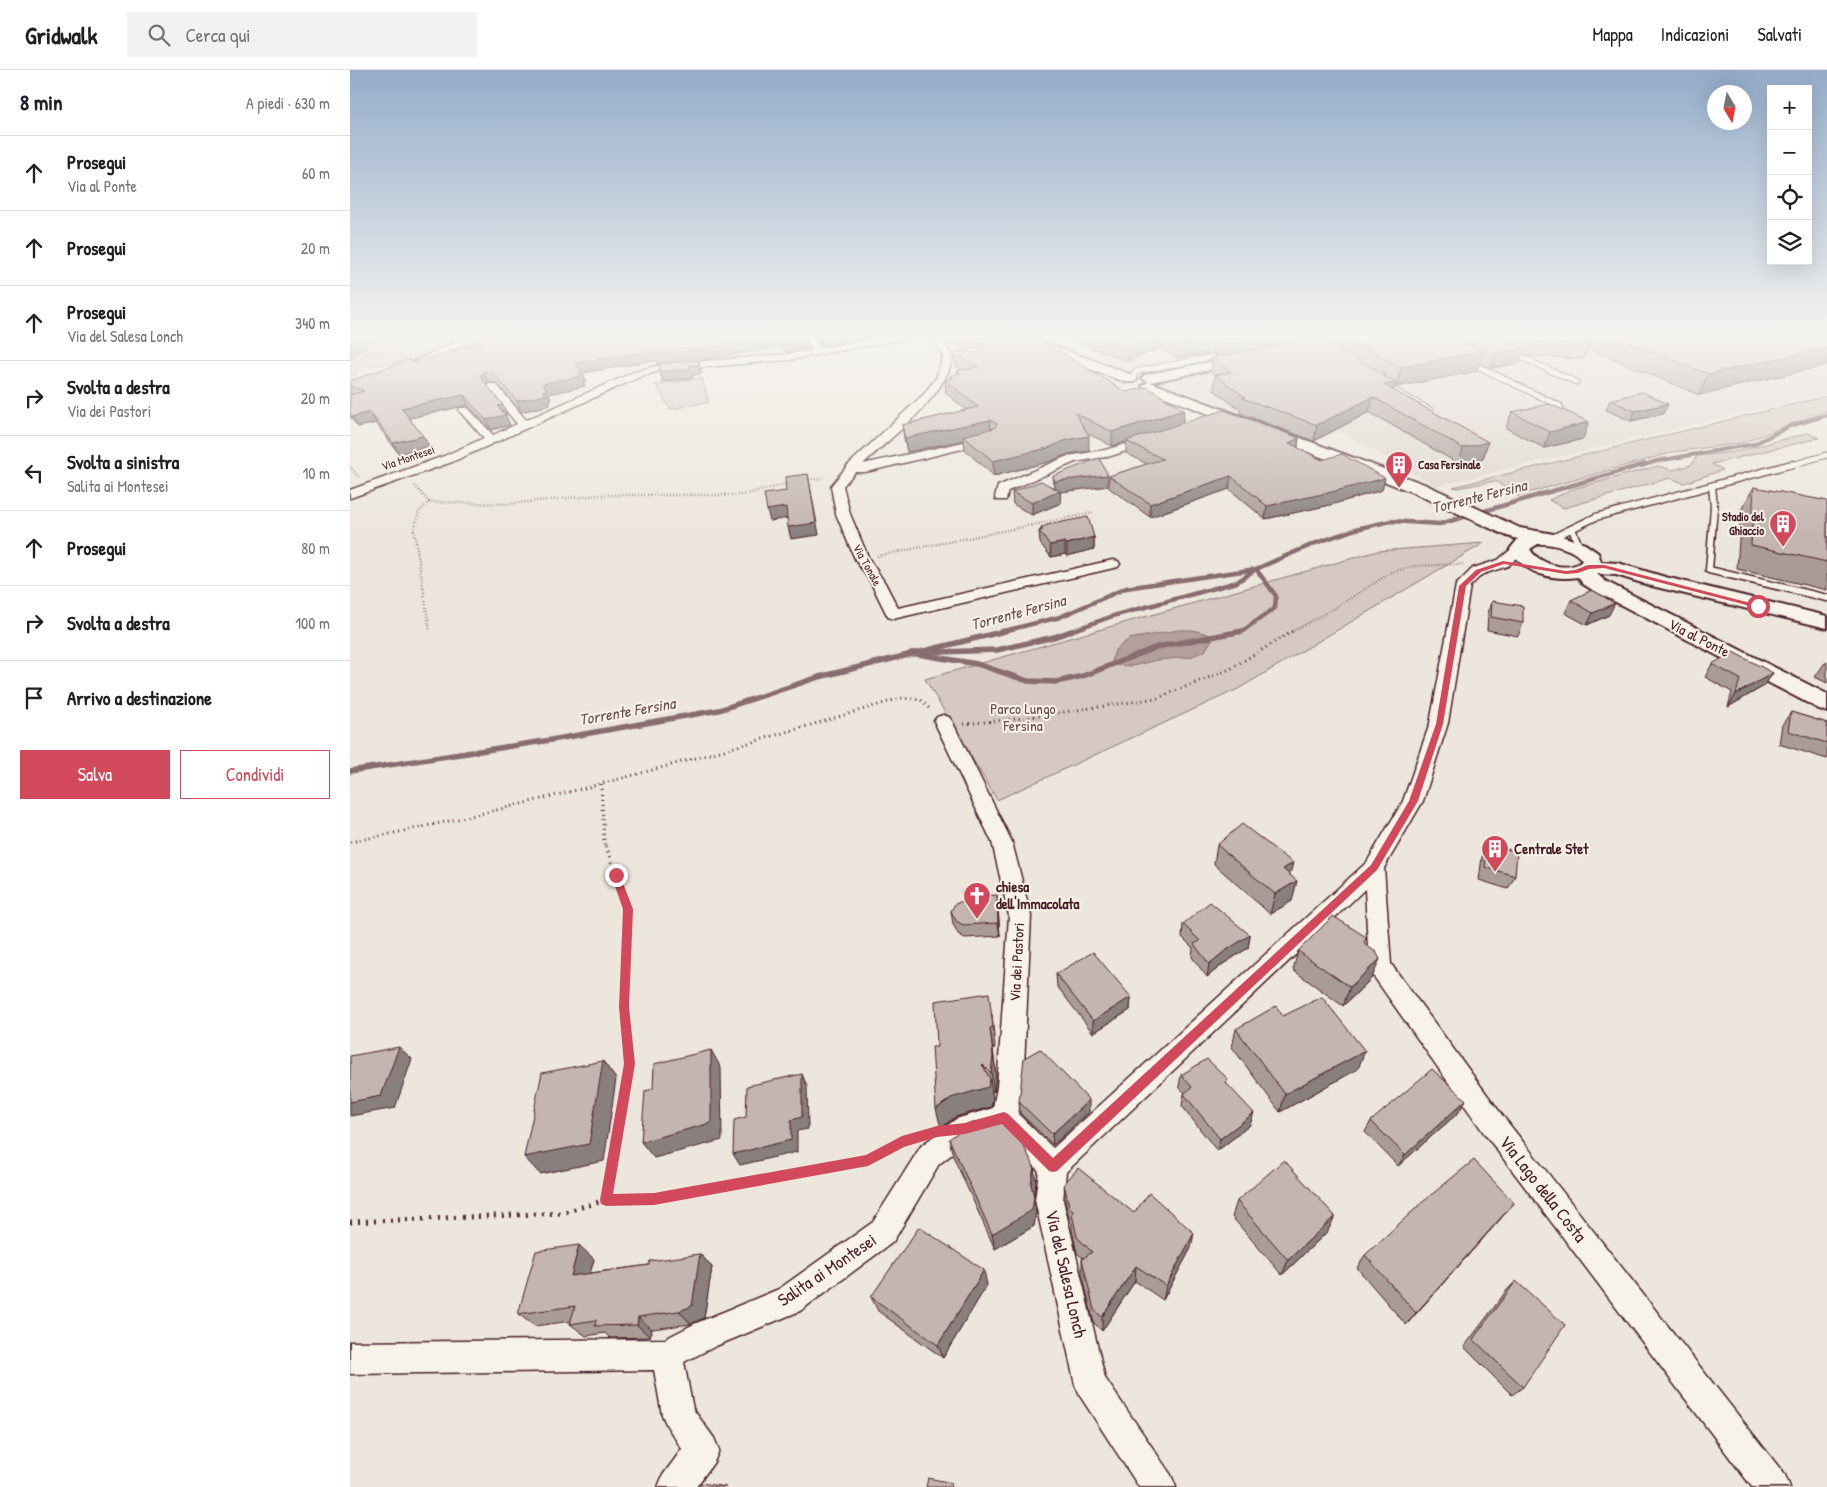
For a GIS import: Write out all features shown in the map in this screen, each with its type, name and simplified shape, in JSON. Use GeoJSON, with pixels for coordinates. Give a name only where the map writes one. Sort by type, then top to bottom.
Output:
{"type":"FeatureCollection","features":[{"type":"Feature","properties":{"kind":"main road"},"geometry":{"type":"LineString","coordinates":[[1195,402],[1426,492],[1519,542],[1545,538],[1561,540],[1584,559],[1658,582],[1827,622]]}},
{"type":"Feature","properties":{"kind":"main road"},"geometry":{"type":"LineString","coordinates":[[1519,542],[1525,558],[1547,569],[1566,572],[1584,559]]}},
{"type":"Feature","properties":{"kind":"main road","name":"Via al Ponte"},"geometry":{"type":"LineString","coordinates":[[1584,559],[1590,580],[1827,704]]}},
{"type":"Feature","properties":{"kind":"main road","name":"Via al Ponte"},"geometry":{"type":"LineString","coordinates":[[1547,569],[1625,599]]}},
{"type":"Feature","properties":{"kind":"street"},"geometry":{"type":"LineString","coordinates":[[505,402],[525,426]]}},
{"type":"Feature","properties":{"kind":"street","name":"Via Montesei"},"geometry":{"type":"LineString","coordinates":[[350,494],[448,459],[577,402]]}},
{"type":"Feature","properties":{"kind":"street"},"geometry":{"type":"LineString","coordinates":[[848,474],[922,402]]}},
{"type":"Feature","properties":{"kind":"street"},"geometry":{"type":"LineString","coordinates":[[464,410],[492,440]]}},
{"type":"Feature","properties":{"kind":"street"},"geometry":{"type":"LineString","coordinates":[[1210,420],[1226,415]]}},
{"type":"Feature","properties":{"kind":"street"},"geometry":{"type":"LineString","coordinates":[[1000,497],[1002,489],[1072,458],[1107,453],[1158,438]]}},
{"type":"Feature","properties":{"kind":"street"},"geometry":{"type":"LineString","coordinates":[[848,474],[866,468],[990,439]]}},
{"type":"Feature","properties":{"kind":"street","name":"Via Tonale"},"geometry":{"type":"LineString","coordinates":[[848,474],[838,486],[842,514],[862,559],[878,583],[893,614],[1113,564]]}},
{"type":"Feature","properties":{"kind":"street"},"geometry":{"type":"LineString","coordinates":[[1503,562],[1519,542]]}},
{"type":"Feature","properties":{"kind":"street"},"geometry":{"type":"LineString","coordinates":[[1004,1118],[1053,1166],[1374,868],[1413,801],[1439,724],[1462,586],[1478,571],[1503,562],[1547,569]]}},
{"type":"Feature","properties":{"kind":"street","name":"Via dei Pastori"},"geometry":{"type":"LineString","coordinates":[[943,721],[1002,842],[1020,916],[1010,1087],[1004,1118]]}},
{"type":"Feature","properties":{"kind":"street","name":"Via Lago della Costa"},"geometry":{"type":"LineString","coordinates":[[1374,868],[1380,967],[1493,1124],[1773,1487]]}},
{"type":"Feature","properties":{"kind":"street","name":"Salita ai Montesei"},"geometry":{"type":"LineString","coordinates":[[667,1354],[706,1335],[789,1300],[883,1232],[930,1155],[965,1128],[1004,1118]]}},
{"type":"Feature","properties":{"kind":"street","name":"Via del Salesa Lonch"},"geometry":{"type":"LineString","coordinates":[[1053,1166],[1049,1200],[1091,1385],[1159,1487]]}},
{"type":"Feature","properties":{"kind":"street"},"geometry":{"type":"LineString","coordinates":[[350,1358],[667,1354],[678,1416],[702,1450],[675,1487]]}},
{"type":"Feature","properties":{"kind":"lane"},"geometry":{"type":"LineString","coordinates":[[1415,402],[1430,410]]}},
{"type":"Feature","properties":{"kind":"lane"},"geometry":{"type":"LineString","coordinates":[[1552,402],[1560,406],[1563,418]]}},
{"type":"Feature","properties":{"kind":"lane"},"geometry":{"type":"LineString","coordinates":[[1545,538],[1572,529],[1596,517],[1827,456]]}},
{"type":"Feature","properties":{"kind":"lane"},"geometry":{"type":"LineString","coordinates":[[1712,486],[1714,507],[1709,570],[1827,598]]}},
{"type":"Feature","properties":{"kind":"lane"},"geometry":{"type":"LineString","coordinates":[[1572,529],[1584,559]]}},
{"type":"Feature","properties":{"kind":"path"},"geometry":{"type":"LineString","coordinates":[[405,474],[429,502]]}},
{"type":"Feature","properties":{"kind":"path"},"geometry":{"type":"LineString","coordinates":[[805,480],[848,474]]}},
{"type":"Feature","properties":{"kind":"path"},"geometry":{"type":"LineString","coordinates":[[430,631],[414,530],[419,512],[429,502],[506,504],[602,496],[743,495],[797,482]]}},
{"type":"Feature","properties":{"kind":"path"},"geometry":{"type":"LineString","coordinates":[[862,559],[1004,529],[1093,514]]}},
{"type":"Feature","properties":{"kind":"path"},"geometry":{"type":"LineString","coordinates":[[350,842],[424,828],[602,784],[774,737],[901,698],[921,700],[943,721],[956,725],[1024,718],[1158,698],[1230,669],[1392,572],[1415,566],[1458,564]]}},
{"type":"Feature","properties":{"kind":"path"},"geometry":{"type":"LineString","coordinates":[[602,784],[604,841],[628,909],[624,1007],[629,1064],[606,1200]]}},
{"type":"Feature","properties":{"kind":"path"},"geometry":{"type":"LineString","coordinates":[[350,1222],[561,1213],[606,1200],[654,1199],[868,1160],[902,1142],[920,1136]]}},
{"type":"Feature","properties":{"kind":"shaded area"},"geometry":{"type":"Polygon","coordinates":[[[1213,402],[1789,402],[1436,486],[1315,417],[1281,427],[1213,402]]]}},
{"type":"Feature","properties":{"kind":"shaded area"},"geometry":{"type":"Polygon","coordinates":[[[1179,630],[1193,630],[1214,636],[1205,651],[1190,657],[1158,660],[1132,666],[1111,665],[1115,650],[1129,639],[1179,630]]]}},
{"type":"Feature","properties":{"kind":"green space"},"geometry":{"type":"Polygon","coordinates":[[[666,402],[708,402],[670,409],[666,402]]]}},
{"type":"Feature","properties":{"kind":"green space"},"geometry":{"type":"Polygon","coordinates":[[[1802,402],[1827,402],[1827,411],[1741,443],[1674,452],[1517,496],[1495,481],[1457,488],[1453,487],[1802,402]]]}},
{"type":"Feature","properties":{"kind":"green space"},"geometry":{"type":"Polygon","coordinates":[[[1808,433],[1819,438],[1712,464],[1723,470],[1684,483],[1670,478],[1564,508],[1549,500],[1576,488],[1658,466],[1673,470],[1691,465],[1697,456],[1734,452],[1808,433]]]}},
{"type":"Feature","properties":{"kind":"green space","name":"Parco Lungo Fersina"},"geometry":{"type":"Polygon","coordinates":[[[1484,543],[1238,689],[997,800],[925,679],[1378,551],[1484,543]]]}},
{"type":"Feature","properties":{"kind":"building"},"geometry":{"type":"Polygon","coordinates":[[[350,402],[429,402],[401,408],[423,436],[393,443],[370,412],[352,417],[350,414],[350,402]]]}},
{"type":"Feature","properties":{"kind":"building"},"geometry":{"type":"Polygon","coordinates":[[[470,402],[501,402],[503,405],[498,406],[505,415],[486,420],[470,402]]]}},
{"type":"Feature","properties":{"kind":"building"},"geometry":{"type":"Polygon","coordinates":[[[972,402],[1171,402],[1184,410],[1112,432],[1075,413],[1089,436],[1067,440],[1048,448],[993,461],[963,436],[994,428],[997,424],[990,420],[905,438],[902,425],[978,407],[972,402]]]}},
{"type":"Feature","properties":{"kind":"building"},"geometry":{"type":"Polygon","coordinates":[[[1253,402],[1363,402],[1317,425],[1253,402]]]}},
{"type":"Feature","properties":{"kind":"building"},"geometry":{"type":"Polygon","coordinates":[[[1382,402],[1415,402],[1488,442],[1463,448],[1382,402]]]}},
{"type":"Feature","properties":{"kind":"building"},"geometry":{"type":"Polygon","coordinates":[[[1615,402],[1664,402],[1668,404],[1635,411],[1615,402]]]}},
{"type":"Feature","properties":{"kind":"building"},"geometry":{"type":"Polygon","coordinates":[[[1550,404],[1589,422],[1550,432],[1512,412],[1550,404]]]}},
{"type":"Feature","properties":{"kind":"building"},"geometry":{"type":"Polygon","coordinates":[[[1224,410],[1299,438],[1289,443],[1322,460],[1342,454],[1385,478],[1267,506],[1231,476],[1150,504],[1109,476],[1163,459],[1126,441],[1224,410]]]}},
{"type":"Feature","properties":{"kind":"building"},"geometry":{"type":"Polygon","coordinates":[[[1099,458],[1108,475],[1055,481],[1053,476],[1099,458]]]}},
{"type":"Feature","properties":{"kind":"building"},"geometry":{"type":"Polygon","coordinates":[[[808,474],[816,523],[788,527],[786,507],[767,510],[764,494],[786,491],[785,477],[808,474]]]}},
{"type":"Feature","properties":{"kind":"building"},"geometry":{"type":"Polygon","coordinates":[[[1041,481],[1060,491],[1032,503],[1012,492],[1041,481]]]}},
{"type":"Feature","properties":{"kind":"building"},"geometry":{"type":"Polygon","coordinates":[[[1754,487],[1827,501],[1827,562],[1751,545],[1754,487]]]}},
{"type":"Feature","properties":{"kind":"building"},"geometry":{"type":"Polygon","coordinates":[[[1088,517],[1094,537],[1067,544],[1065,542],[1050,545],[1039,531],[1043,530],[1041,528],[1047,525],[1088,517]]]}},
{"type":"Feature","properties":{"kind":"building"},"geometry":{"type":"Polygon","coordinates":[[[1592,590],[1615,603],[1593,613],[1571,600],[1592,590]]]}},
{"type":"Feature","properties":{"kind":"building"},"geometry":{"type":"Polygon","coordinates":[[[1492,601],[1523,606],[1523,623],[1491,617],[1492,601]]]}},
{"type":"Feature","properties":{"kind":"building"},"geometry":{"type":"Polygon","coordinates":[[[1733,652],[1773,673],[1736,694],[1740,679],[1712,664],[1733,652]]]}},
{"type":"Feature","properties":{"kind":"building"},"geometry":{"type":"Polygon","coordinates":[[[1791,712],[1827,723],[1827,743],[1788,731],[1791,712]]]}},
{"type":"Feature","properties":{"kind":"building"},"geometry":{"type":"Polygon","coordinates":[[[1242,824],[1293,863],[1283,869],[1297,881],[1275,894],[1217,845],[1242,824]]]}},
{"type":"Feature","properties":{"kind":"building"},"geometry":{"type":"Polygon","coordinates":[[[1488,844],[1517,852],[1515,876],[1485,867],[1488,844]]]}},
{"type":"Feature","properties":{"kind":"building"},"geometry":{"type":"Polygon","coordinates":[[[979,890],[981,896],[997,895],[998,923],[963,925],[956,921],[951,911],[955,904],[963,901],[962,891],[979,890]]]}},
{"type":"Feature","properties":{"kind":"building"},"geometry":{"type":"Polygon","coordinates":[[[1210,902],[1250,935],[1209,964],[1194,944],[1200,941],[1183,924],[1210,902]]]}},
{"type":"Feature","properties":{"kind":"building"},"geometry":{"type":"Polygon","coordinates":[[[1333,916],[1366,937],[1364,944],[1376,952],[1380,959],[1350,987],[1298,951],[1333,916]]]}},
{"type":"Feature","properties":{"kind":"building"},"geometry":{"type":"Polygon","coordinates":[[[1093,952],[1131,997],[1093,1021],[1056,974],[1093,952]]]}},
{"type":"Feature","properties":{"kind":"building"},"geometry":{"type":"Polygon","coordinates":[[[989,993],[993,1027],[990,1028],[993,1055],[991,1073],[982,1064],[990,1079],[988,1087],[951,1098],[936,1109],[932,1047],[937,1047],[935,1001],[989,993]]]}},
{"type":"Feature","properties":{"kind":"building"},"geometry":{"type":"Polygon","coordinates":[[[1322,997],[1365,1051],[1285,1094],[1236,1029],[1276,1006],[1283,1016],[1322,997]]]}},
{"type":"Feature","properties":{"kind":"building"},"geometry":{"type":"Polygon","coordinates":[[[399,1047],[381,1096],[350,1102],[350,1056],[399,1047]]]}},
{"type":"Feature","properties":{"kind":"building"},"geometry":{"type":"Polygon","coordinates":[[[1040,1049],[1089,1100],[1052,1134],[1019,1102],[1024,1058],[1040,1049]]]}},
{"type":"Feature","properties":{"kind":"building"},"geometry":{"type":"Polygon","coordinates":[[[711,1050],[711,1123],[641,1142],[645,1091],[653,1089],[654,1064],[711,1050]]]}},
{"type":"Feature","properties":{"kind":"building"},"geometry":{"type":"Polygon","coordinates":[[[1207,1059],[1228,1079],[1226,1083],[1254,1113],[1220,1139],[1184,1094],[1192,1087],[1181,1075],[1207,1059]]]}},
{"type":"Feature","properties":{"kind":"building"},"geometry":{"type":"Polygon","coordinates":[[[603,1061],[589,1144],[524,1157],[542,1073],[603,1061]]]}},
{"type":"Feature","properties":{"kind":"building"},"geometry":{"type":"Polygon","coordinates":[[[1432,1069],[1466,1100],[1405,1155],[1371,1121],[1432,1069]]]}},
{"type":"Feature","properties":{"kind":"building"},"geometry":{"type":"Polygon","coordinates":[[[802,1074],[802,1117],[791,1120],[791,1140],[733,1154],[734,1120],[746,1117],[747,1086],[802,1074]]]}},
{"type":"Feature","properties":{"kind":"building"},"geometry":{"type":"Polygon","coordinates":[[[997,1117],[1021,1141],[1034,1166],[1031,1184],[1034,1197],[1032,1210],[992,1234],[949,1139],[969,1124],[997,1117]]]}},
{"type":"Feature","properties":{"kind":"building"},"geometry":{"type":"Polygon","coordinates":[[[1284,1160],[1335,1216],[1288,1260],[1237,1201],[1284,1160]]]}},
{"type":"Feature","properties":{"kind":"building"},"geometry":{"type":"Polygon","coordinates":[[[1474,1160],[1514,1203],[1416,1313],[1365,1255],[1425,1200],[1474,1160]]]}},
{"type":"Feature","properties":{"kind":"building"},"geometry":{"type":"Polygon","coordinates":[[[1078,1168],[1134,1213],[1149,1193],[1194,1233],[1166,1286],[1136,1266],[1102,1317],[1094,1310],[1082,1259],[1092,1252],[1077,1237],[1073,1211],[1069,1206],[1064,1184],[1078,1168]]]}},
{"type":"Feature","properties":{"kind":"building"},"geometry":{"type":"Polygon","coordinates":[[[919,1227],[984,1270],[938,1345],[871,1297],[919,1227]]]}},
{"type":"Feature","properties":{"kind":"building"},"geometry":{"type":"Polygon","coordinates":[[[579,1245],[571,1276],[649,1265],[650,1261],[700,1254],[692,1306],[679,1311],[638,1317],[637,1325],[595,1326],[596,1320],[570,1324],[575,1306],[518,1314],[536,1251],[579,1245]]]}},
{"type":"Feature","properties":{"kind":"building"},"geometry":{"type":"Polygon","coordinates":[[[1516,1281],[1565,1325],[1523,1387],[1473,1339],[1516,1281]]]}},
{"type":"Feature","properties":{"kind":"building"},"geometry":{"type":"Polygon","coordinates":[[[928,1478],[952,1483],[951,1487],[926,1487],[928,1478]]]}},
{"type":"Feature","properties":{"kind":"building"},"geometry":{"type":"Polygon","coordinates":[[[701,1483],[726,1487],[700,1487],[701,1483]]]}},
{"type":"Feature","properties":{"kind":"waterway","name":"Torrente Fersina"},"geometry":{"type":"LineString","coordinates":[[1641,466],[1657,461],[1754,444],[1790,426],[1827,415]]}},
{"type":"Feature","properties":{"kind":"waterway","name":"Torrente Fersina"},"geometry":{"type":"LineString","coordinates":[[1256,569],[1316,543],[1356,529],[1391,521],[1440,524],[1645,464]]}},
{"type":"Feature","properties":{"kind":"waterway","name":"Torrente Fersina"},"geometry":{"type":"LineString","coordinates":[[1000,632],[1060,617],[1126,588],[1256,569]]}},
{"type":"Feature","properties":{"kind":"waterway"},"geometry":{"type":"LineString","coordinates":[[1068,632],[1113,616],[1237,582],[1256,569]]}},
{"type":"Feature","properties":{"kind":"waterway"},"geometry":{"type":"LineString","coordinates":[[1242,631],[1275,608],[1276,596],[1256,569]]}},
{"type":"Feature","properties":{"kind":"waterway","name":"Torrente Fersina"},"geometry":{"type":"LineString","coordinates":[[917,653],[1005,631]]}},
{"type":"Feature","properties":{"kind":"waterway"},"geometry":{"type":"LineString","coordinates":[[917,653],[997,650],[1054,637],[1071,631]]}},
{"type":"Feature","properties":{"kind":"waterway"},"geometry":{"type":"LineString","coordinates":[[914,654],[977,664],[1028,681],[1056,682],[1083,676],[1157,647],[1242,631]]}},
{"type":"Feature","properties":{"kind":"waterway","name":"Torrente Fersina"},"geometry":{"type":"LineString","coordinates":[[914,654],[911,653],[917,653]]}},
{"type":"Feature","properties":{"kind":"waterway","name":"Torrente Fersina"},"geometry":{"type":"LineString","coordinates":[[350,771],[551,740],[719,710],[819,677],[914,654]]}},
{"type":"Feature","properties":{"kind":"place","name":"Casa Fersinale"},"geometry":{"type":"Point","coordinates":[1399,489]}},
{"type":"Feature","properties":{"kind":"place","name":"Stadio del Ghiaccio"},"geometry":{"type":"Point","coordinates":[1783,548]}},
{"type":"Feature","properties":{"kind":"place","name":"Centrale Stet"},"geometry":{"type":"Point","coordinates":[1495,873]}},
{"type":"Feature","properties":{"kind":"place","name":"chiesa dell'Immacolata"},"geometry":{"type":"Point","coordinates":[977,920]}},
{"type":"Feature","properties":{"kind":"route"},"geometry":{"type":"LineString","coordinates":[[616,875],[628,909],[624,1007],[629,1064],[606,1200],[654,1199],[868,1160],[902,1142],[937,1131],[965,1128],[1004,1118],[1053,1166],[1374,868],[1413,801],[1439,724],[1462,586],[1478,571],[1503,562],[1566,572],[1576,572],[1588,567],[1604,566],[1658,582],[1758,606]]}}]}
